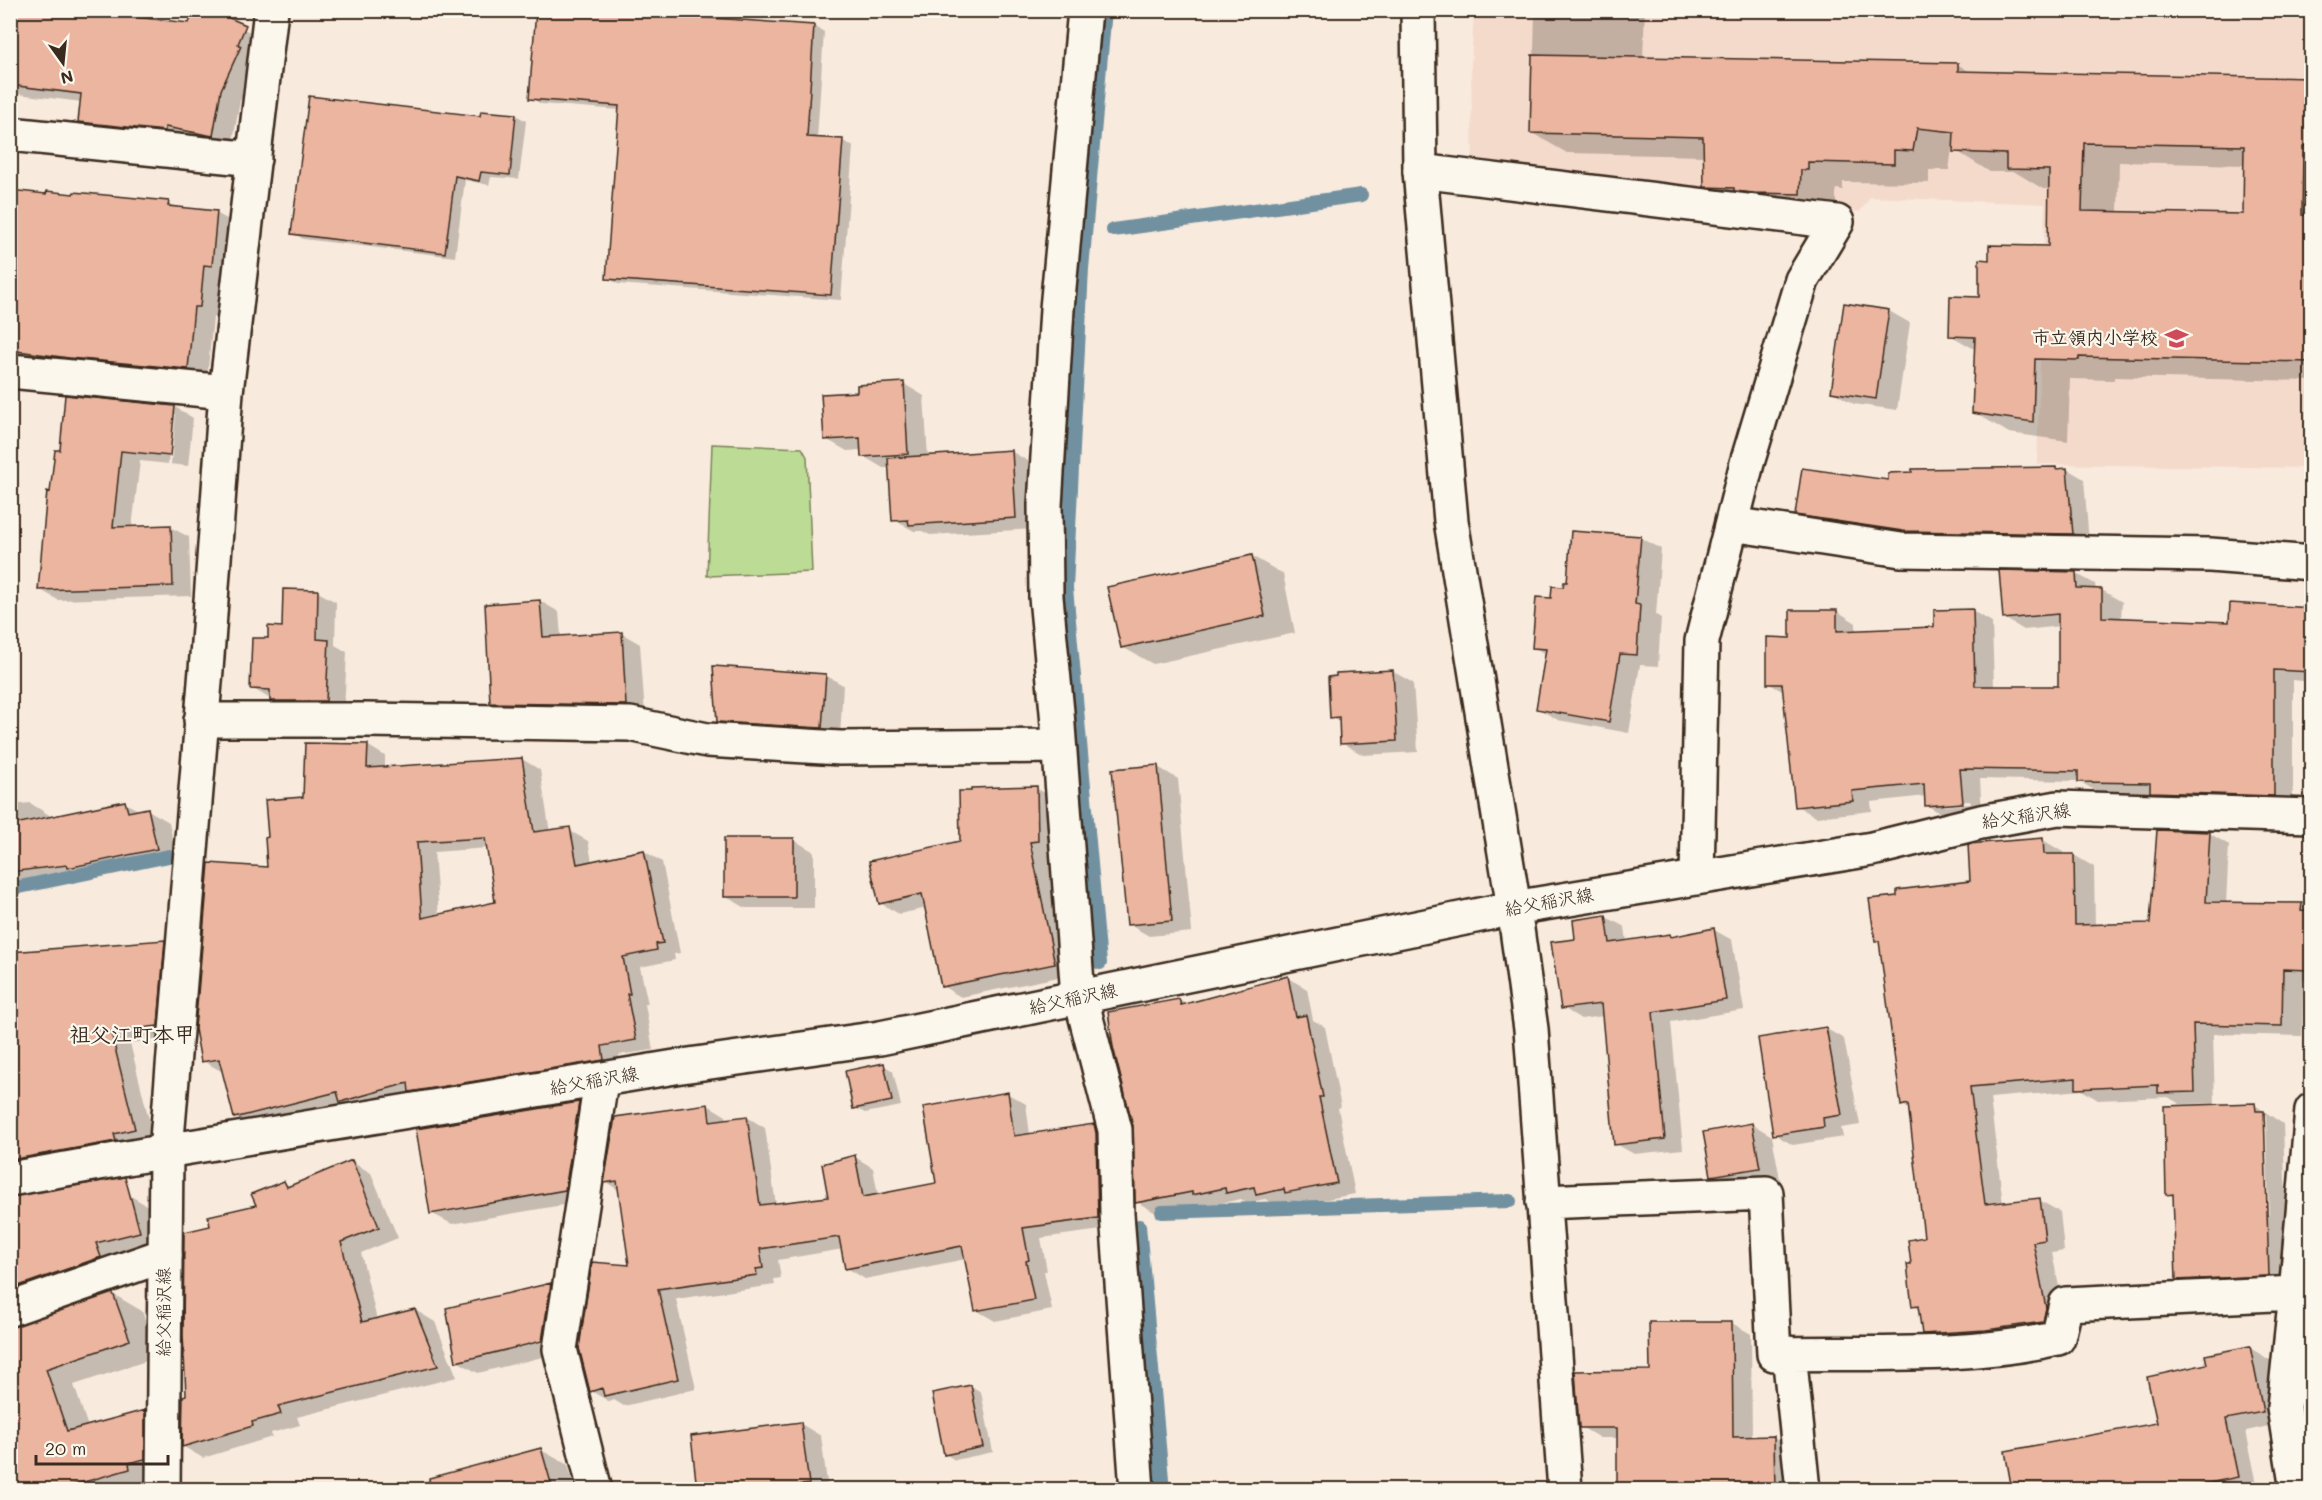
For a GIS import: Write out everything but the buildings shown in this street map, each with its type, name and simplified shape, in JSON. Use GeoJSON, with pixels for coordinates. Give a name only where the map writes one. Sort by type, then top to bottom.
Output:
{"type":"FeatureCollection","features":[{"type":"Feature","properties":{"kind":"street"},"geometry":{"type":"LineString","coordinates":[[10,1179],[166,1151],[226,392],[271,10]]}},
{"type":"Feature","properties":{"kind":"street"},"geometry":{"type":"LineString","coordinates":[[1085,10],[1057,309],[1045,505],[1046,597],[1077,983],[1115,1130],[1118,1214],[1137,1490]]}},
{"type":"Feature","properties":{"kind":"street"},"geometry":{"type":"LineString","coordinates":[[1418,10],[1420,171],[1451,521],[1514,908],[1531,1029],[1565,1490]]}},
{"type":"Feature","properties":{"kind":"street"},"geometry":{"type":"LineString","coordinates":[[10,134],[254,159]]}},
{"type":"Feature","properties":{"kind":"street"},"geometry":{"type":"LineString","coordinates":[[1420,171],[1837,222],[1802,280],[1748,463],[1702,641],[1697,876]]}},
{"type":"Feature","properties":{"kind":"street"},"geometry":{"type":"LineString","coordinates":[[10,371],[226,392]]}},
{"type":"Feature","properties":{"kind":"street"},"geometry":{"type":"LineString","coordinates":[[1732,524],[1902,550],[2210,555],[2312,563]]}},
{"type":"Feature","properties":{"kind":"street"},"geometry":{"type":"LineString","coordinates":[[201,720],[630,724],[707,740],[840,748],[1059,746]]}},
{"type":"Feature","properties":{"kind":"street","name":"給父稲沢線"},"geometry":{"type":"LineString","coordinates":[[163,1490],[166,1151],[675,1067],[880,1038],[1514,908],[1697,876],[1872,849],[1980,822],[2058,808],[2312,816]]}},
{"type":"Feature","properties":{"kind":"street"},"geometry":{"type":"LineString","coordinates":[[595,1490],[560,1349],[601,1081]]}},
{"type":"Feature","properties":{"kind":"street"},"geometry":{"type":"LineString","coordinates":[[2297,1490],[2284,1407],[2301,1287],[2312,1110]]}},
{"type":"Feature","properties":{"kind":"street"},"geometry":{"type":"LineString","coordinates":[[1543,1202],[1766,1193],[1774,1354],[1960,1351],[2036,1343],[2058,1338],[2066,1304],[2301,1287]]}},
{"type":"Feature","properties":{"kind":"street"},"geometry":{"type":"LineString","coordinates":[[10,1309],[165,1255]]}},
{"type":"Feature","properties":{"kind":"street"},"geometry":{"type":"LineString","coordinates":[[1789,1353],[1803,1490]]}},
{"type":"Feature","properties":{"kind":"shaded area","name":"市立領内小学校"},"geometry":{"type":"Polygon","coordinates":[[[1474,11],[2311,11],[2311,468],[2037,464],[2045,204],[1870,197],[1860,212],[1473,166],[1471,63],[1474,11]]]}},
{"type":"Feature","properties":{"kind":"green space"},"geometry":{"type":"Polygon","coordinates":[[[712,444],[802,448],[807,457],[812,572],[707,576],[712,444]]]}},
{"type":"Feature","properties":{"kind":"waterway"},"geometry":{"type":"LineString","coordinates":[[1100,963],[1066,588],[1082,269],[1105,10]]}},
{"type":"Feature","properties":{"kind":"waterway"},"geometry":{"type":"LineString","coordinates":[[1113,230],[1361,195]]}},
{"type":"Feature","properties":{"kind":"waterway"},"geometry":{"type":"LineString","coordinates":[[10,889],[169,856]]}},
{"type":"Feature","properties":{"kind":"waterway"},"geometry":{"type":"LineString","coordinates":[[1162,1212],[1510,1201]]}},
{"type":"Feature","properties":{"kind":"waterway"},"geometry":{"type":"LineString","coordinates":[[1139,1226],[1163,1490]]}},
{"type":"Feature","properties":{"kind":"place","name":"市立領内小学校"},"geometry":{"type":"Point","coordinates":[2176,338]}},
{"type":"Feature","properties":{"kind":"district","name":"祖父江町本甲"},"geometry":{"type":"Point","coordinates":[132,1035]}}]}
